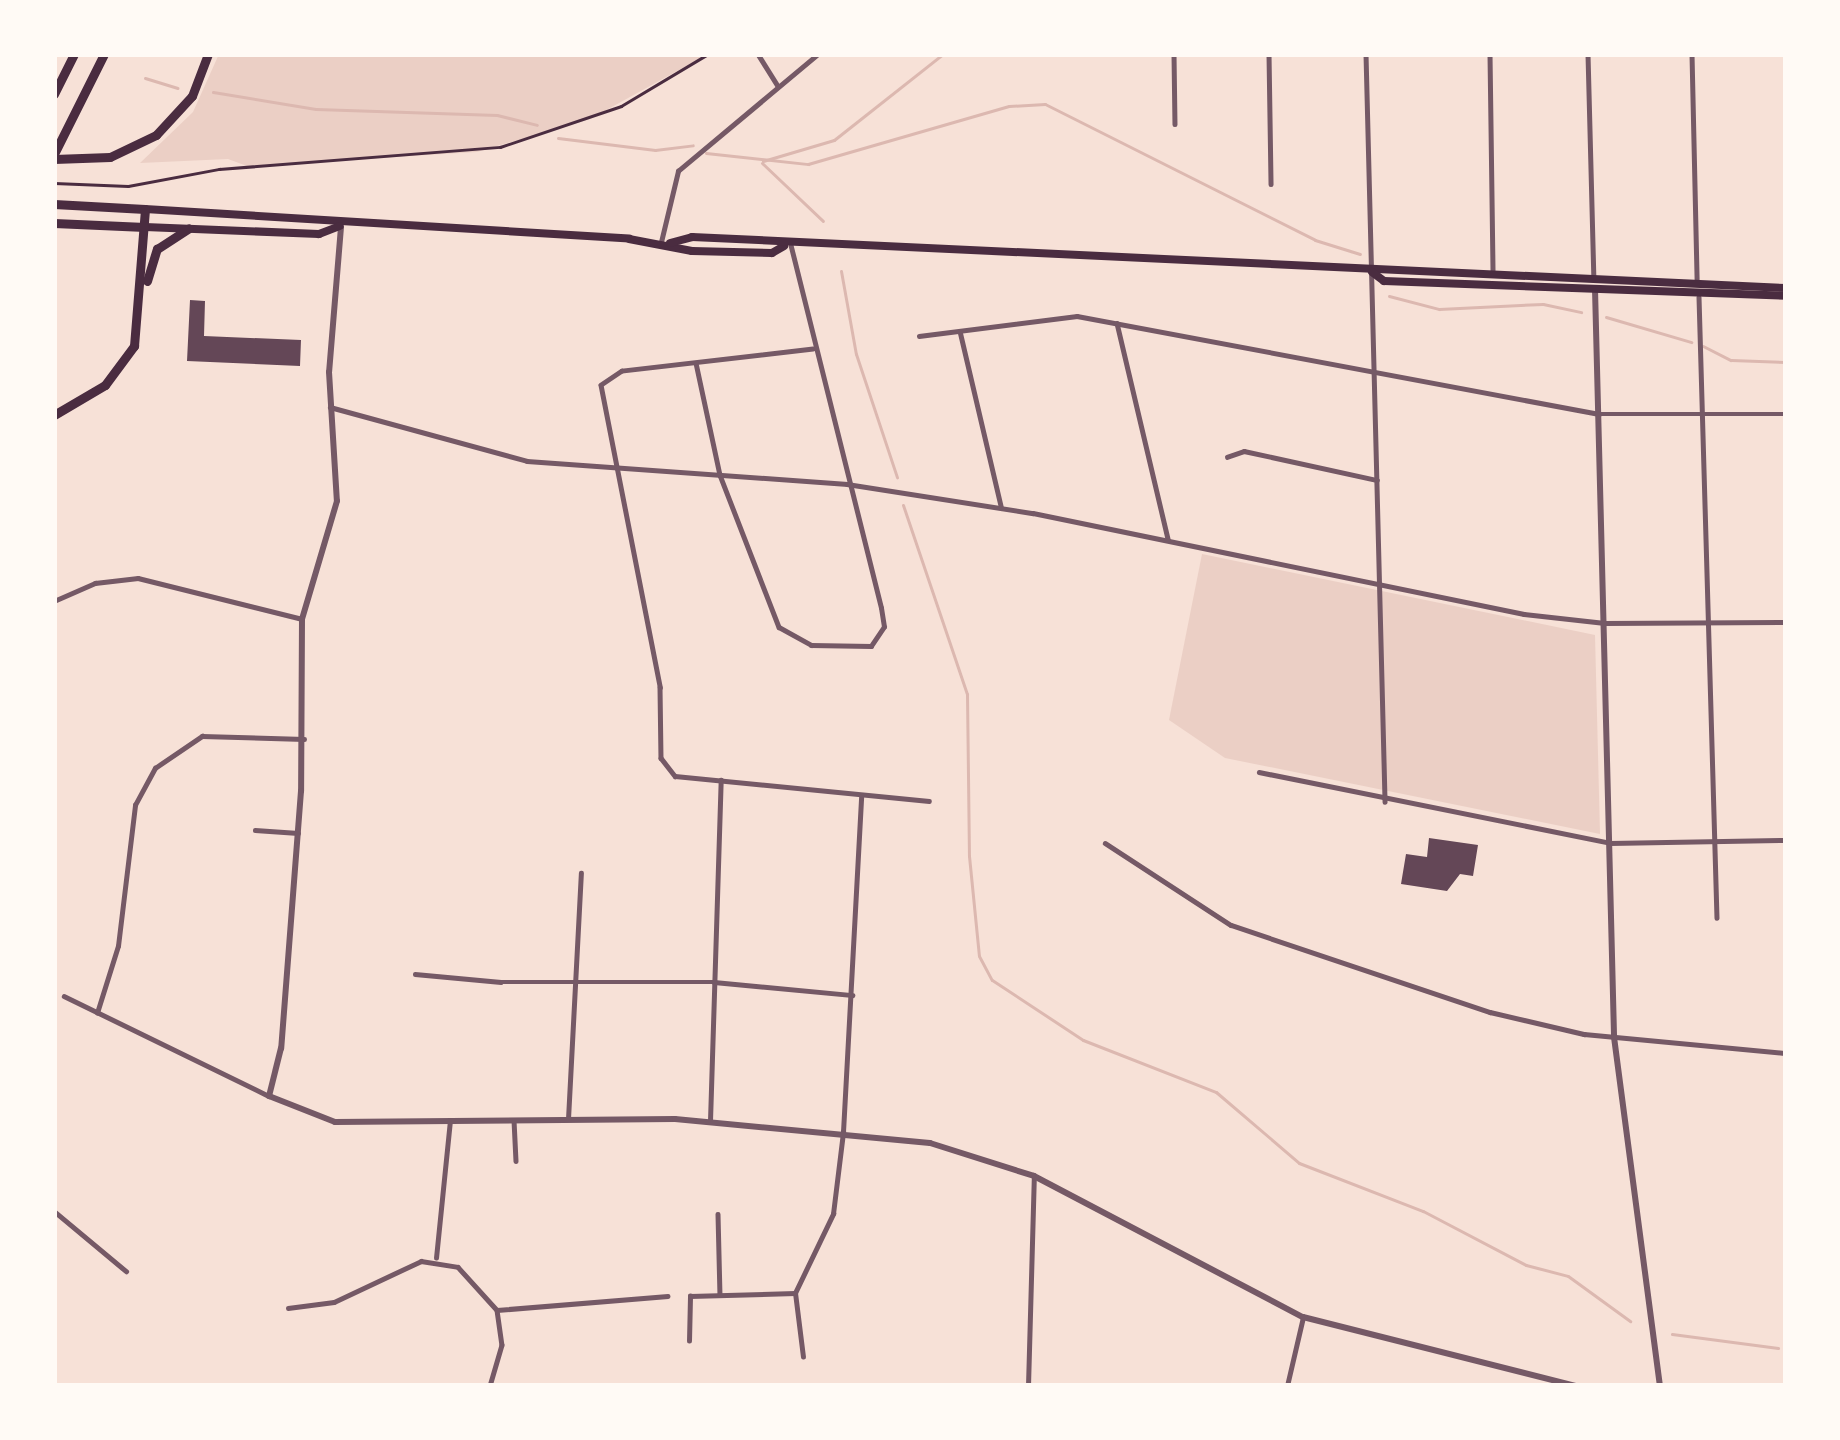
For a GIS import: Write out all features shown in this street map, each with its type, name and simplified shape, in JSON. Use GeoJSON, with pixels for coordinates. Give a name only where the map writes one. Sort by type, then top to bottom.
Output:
{"type":"FeatureCollection","features":[{"type":"Feature","properties":{"kind":"highway"},"geometry":{"type":"LineString","coordinates":[[54,94],[74,54]]}},
{"type":"Feature","properties":{"kind":"highway"},"geometry":{"type":"LineString","coordinates":[[104,54],[54,157],[110,157],[156,135],[192,96],[208,54]]}},
{"type":"Feature","properties":{"kind":"highway"},"geometry":{"type":"LineString","coordinates":[[54,204],[145,209],[142,304]]}},
{"type":"Feature","properties":{"kind":"highway"},"geometry":{"type":"LineString","coordinates":[[54,223],[145,227]]}},
{"type":"Feature","properties":{"kind":"highway"},"geometry":{"type":"LineString","coordinates":[[54,415],[105,385],[125,363],[157,249],[189,228]]}},
{"type":"Feature","properties":{"kind":"main road"},"geometry":{"type":"LineString","coordinates":[[145,209],[320,217],[342,226],[666,243],[692,237],[787,246],[1372,272],[1493,270],[1697,280],[1786,292]]}},
{"type":"Feature","properties":{"kind":"main road"},"geometry":{"type":"LineString","coordinates":[[145,227],[319,234],[342,226]]}},
{"type":"Feature","properties":{"kind":"main road"},"geometry":{"type":"LineString","coordinates":[[1372,272],[1384,281],[1699,297],[1786,292]]}},
{"type":"Feature","properties":{"kind":"street"},"geometry":{"type":"LineString","coordinates":[[758,54],[777,86]]}},
{"type":"Feature","properties":{"kind":"street"},"geometry":{"type":"LineString","coordinates":[[666,243],[678,170],[818,54]]}},
{"type":"Feature","properties":{"kind":"street"},"geometry":{"type":"LineString","coordinates":[[1174,54],[1175,124]]}},
{"type":"Feature","properties":{"kind":"street"},"geometry":{"type":"LineString","coordinates":[[1269,54],[1271,184]]}},
{"type":"Feature","properties":{"kind":"street"},"geometry":{"type":"LineString","coordinates":[[1366,54],[1385,802]]}},
{"type":"Feature","properties":{"kind":"street"},"geometry":{"type":"LineString","coordinates":[[1490,54],[1493,270]]}},
{"type":"Feature","properties":{"kind":"street"},"geometry":{"type":"LineString","coordinates":[[1588,54],[1614,1037],[1660,1386]]}},
{"type":"Feature","properties":{"kind":"street"},"geometry":{"type":"LineString","coordinates":[[1692,54],[1697,280]]}},
{"type":"Feature","properties":{"kind":"street"},"geometry":{"type":"LineString","coordinates":[[269,1096],[281,1048],[298,833],[304,740],[302,619],[337,501],[330,406],[342,226]]}},
{"type":"Feature","properties":{"kind":"street"},"geometry":{"type":"LineString","coordinates":[[696,362],[720,475],[785,634],[841,651],[880,640],[881,608],[787,246]]}},
{"type":"Feature","properties":{"kind":"street"},"geometry":{"type":"LineString","coordinates":[[1699,297],[1717,918]]}},
{"type":"Feature","properties":{"kind":"street"},"geometry":{"type":"LineString","coordinates":[[919,336],[1063,316],[1599,414],[1786,415]]}},
{"type":"Feature","properties":{"kind":"street"},"geometry":{"type":"LineString","coordinates":[[1117,323],[1169,542]]}},
{"type":"Feature","properties":{"kind":"street"},"geometry":{"type":"LineString","coordinates":[[960,331],[1001,507]]}},
{"type":"Feature","properties":{"kind":"street"},"geometry":{"type":"LineString","coordinates":[[813,350],[622,371],[598,395],[660,687],[665,769],[721,780],[929,801]]}},
{"type":"Feature","properties":{"kind":"street"},"geometry":{"type":"LineString","coordinates":[[330,406],[505,457],[847,484],[1001,507],[1380,585],[1604,623],[1786,622]]}},
{"type":"Feature","properties":{"kind":"street"},"geometry":{"type":"LineString","coordinates":[[1227,458],[1244,451],[1377,480]]}},
{"type":"Feature","properties":{"kind":"street"},"geometry":{"type":"LineString","coordinates":[[54,601],[95,583],[138,578],[302,619]]}},
{"type":"Feature","properties":{"kind":"street"},"geometry":{"type":"LineString","coordinates":[[97,1013],[118,946],[134,805],[155,768],[202,736],[304,740]]}},
{"type":"Feature","properties":{"kind":"street"},"geometry":{"type":"LineString","coordinates":[[1259,772],[1385,802],[1610,844],[1786,841]]}},
{"type":"Feature","properties":{"kind":"street"},"geometry":{"type":"LineString","coordinates":[[710,1121],[721,780]]}},
{"type":"Feature","properties":{"kind":"street"},"geometry":{"type":"LineString","coordinates":[[802,1358],[795,1293],[833,1214],[843,1132],[861,795]]}},
{"type":"Feature","properties":{"kind":"street"},"geometry":{"type":"LineString","coordinates":[[255,830],[298,833]]}},
{"type":"Feature","properties":{"kind":"street"},"geometry":{"type":"LineString","coordinates":[[1105,843],[1231,926],[1496,1014],[1614,1037],[1786,1053]]}},
{"type":"Feature","properties":{"kind":"street"},"geometry":{"type":"LineString","coordinates":[[568,1120],[580,873]]}},
{"type":"Feature","properties":{"kind":"street"},"geometry":{"type":"LineString","coordinates":[[415,974],[714,982],[852,995]]}},
{"type":"Feature","properties":{"kind":"street"},"geometry":{"type":"LineString","coordinates":[[64,996],[269,1096],[335,1122],[710,1121],[930,1143],[1034,1176],[1304,1317],[1576,1386]]}},
{"type":"Feature","properties":{"kind":"street"},"geometry":{"type":"LineString","coordinates":[[514,1120],[516,1161]]}},
{"type":"Feature","properties":{"kind":"street"},"geometry":{"type":"LineString","coordinates":[[436,1259],[450,1121]]}},
{"type":"Feature","properties":{"kind":"street"},"geometry":{"type":"LineString","coordinates":[[1028,1386],[1034,1176]]}},
{"type":"Feature","properties":{"kind":"street"},"geometry":{"type":"LineString","coordinates":[[54,1211],[127,1271]]}},
{"type":"Feature","properties":{"kind":"street"},"geometry":{"type":"LineString","coordinates":[[718,1214],[720,1295]]}},
{"type":"Feature","properties":{"kind":"street"},"geometry":{"type":"LineString","coordinates":[[289,1308],[334,1302],[400,1267],[436,1259],[476,1280],[497,1310],[502,1345],[490,1386]]}},
{"type":"Feature","properties":{"kind":"street"},"geometry":{"type":"LineString","coordinates":[[689,1341],[690,1296],[795,1293]]}},
{"type":"Feature","properties":{"kind":"street"},"geometry":{"type":"LineString","coordinates":[[497,1310],[667,1296]]}},
{"type":"Feature","properties":{"kind":"street"},"geometry":{"type":"LineString","coordinates":[[1287,1386],[1304,1317]]}},
{"type":"Feature","properties":{"kind":"path"},"geometry":{"type":"LineString","coordinates":[[54,183],[128,186],[220,169],[477,152],[590,119],[708,54]]}},
{"type":"Feature","properties":{"kind":"shaded area"},"geometry":{"type":"Polygon","coordinates":[[[219,54],[708,54],[590,119],[477,152],[247,166],[228,159],[140,163],[193,112],[219,54]]]}},
{"type":"Feature","properties":{"kind":"shaded area"},"geometry":{"type":"Polygon","coordinates":[[[1202,554],[1595,635],[1600,834],[1225,758],[1169,720],[1202,554]]]}},
{"type":"Feature","properties":{"kind":"building"},"geometry":{"type":"Polygon","coordinates":[[[190,300],[205,301],[204,336],[301,340],[300,366],[187,361],[190,300]]]}},
{"type":"Feature","properties":{"kind":"building"},"geometry":{"type":"Polygon","coordinates":[[[1429,838],[1478,845],[1473,876],[1460,874],[1447,891],[1401,884],[1406,854],[1427,857],[1429,838]]]}},
{"type":"Feature","properties":{"kind":"waterway"},"geometry":{"type":"LineString","coordinates":[[763,161],[834,140],[943,54]]}},
{"type":"Feature","properties":{"kind":"waterway"},"geometry":{"type":"LineString","coordinates":[[145,78],[177,88]]}},
{"type":"Feature","properties":{"kind":"waterway"},"geometry":{"type":"LineString","coordinates":[[213,92],[316,109],[497,115],[537,125]]}},
{"type":"Feature","properties":{"kind":"waterway"},"geometry":{"type":"LineString","coordinates":[[706,153],[808,164],[1009,106],[1045,104],[1315,240],[1360,254]]}},
{"type":"Feature","properties":{"kind":"waterway"},"geometry":{"type":"LineString","coordinates":[[558,138],[655,150],[693,145]]}},
{"type":"Feature","properties":{"kind":"waterway"},"geometry":{"type":"LineString","coordinates":[[762,163],[823,221]]}},
{"type":"Feature","properties":{"kind":"waterway"},"geometry":{"type":"LineString","coordinates":[[841,271],[856,354],[897,477]]}},
{"type":"Feature","properties":{"kind":"waterway"},"geometry":{"type":"LineString","coordinates":[[1389,296],[1439,309],[1543,304],[1581,312]]}},
{"type":"Feature","properties":{"kind":"waterway"},"geometry":{"type":"LineString","coordinates":[[1606,317],[1691,342]]}},
{"type":"Feature","properties":{"kind":"waterway"},"geometry":{"type":"LineString","coordinates":[[1703,346],[1731,360],[1786,362]]}},
{"type":"Feature","properties":{"kind":"waterway"},"geometry":{"type":"LineString","coordinates":[[903,505],[967,694],[969,856],[979,956],[992,980],[1083,1040],[1216,1092],[1299,1163],[1423,1211],[1526,1265],[1568,1276],[1630,1321]]}},
{"type":"Feature","properties":{"kind":"waterway"},"geometry":{"type":"LineString","coordinates":[[1672,1334],[1778,1348]]}}]}
